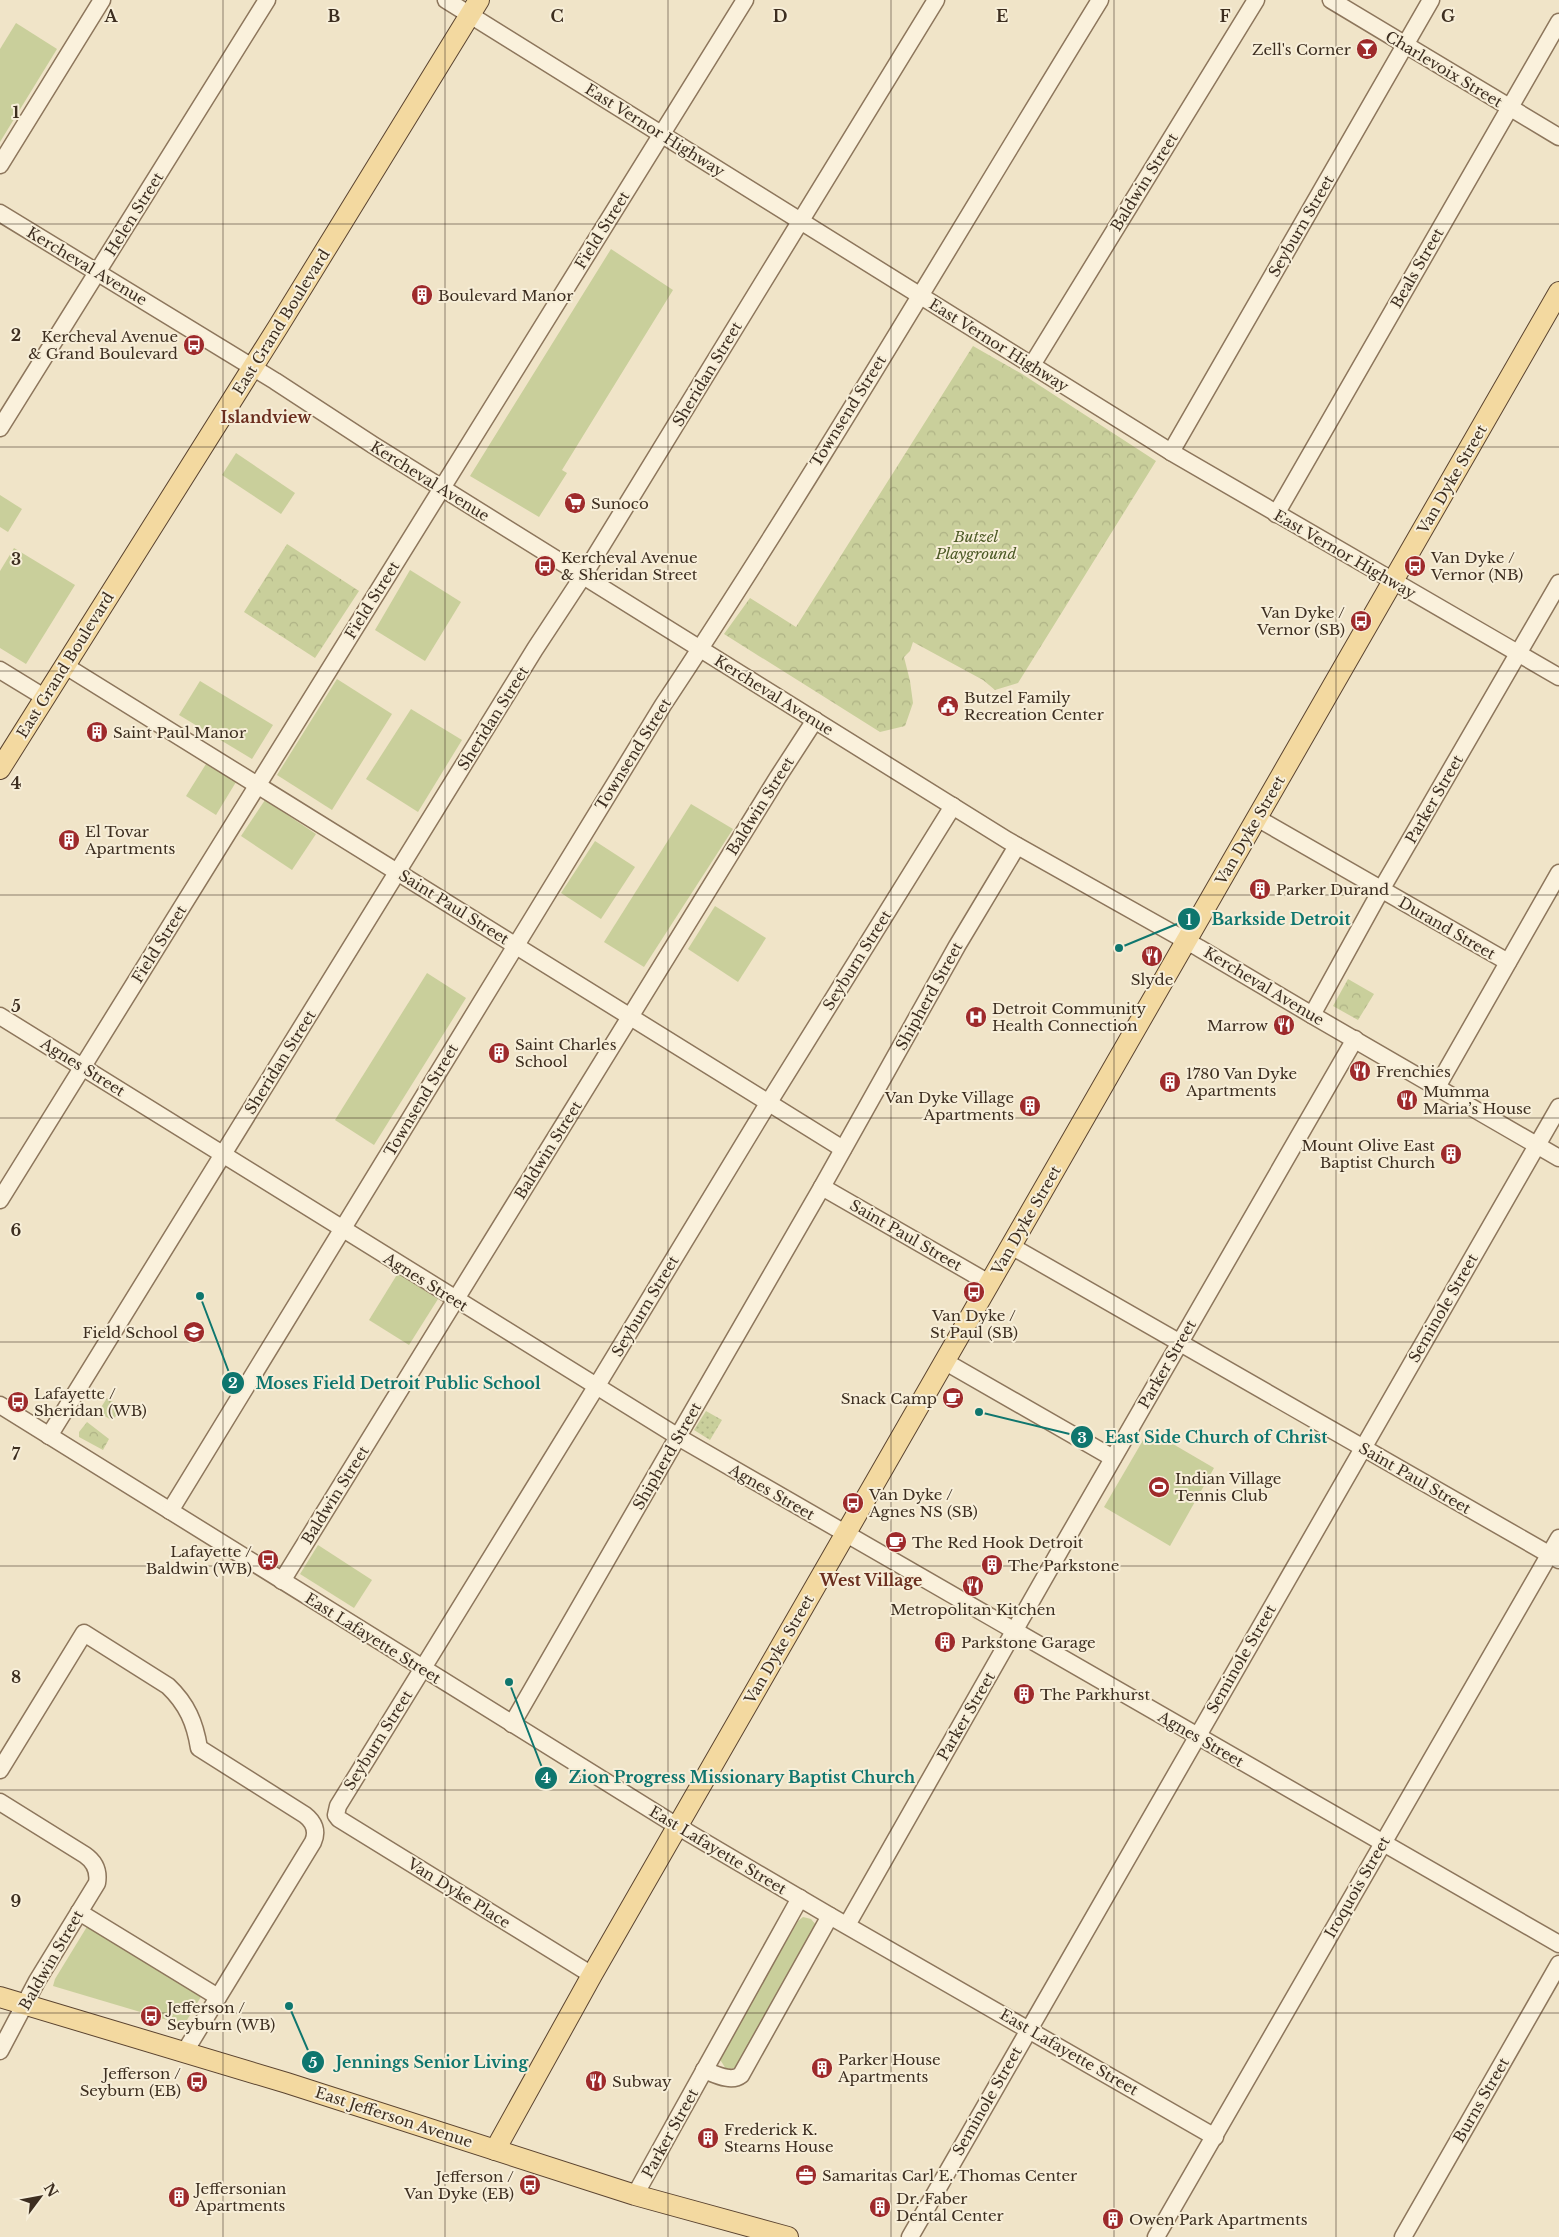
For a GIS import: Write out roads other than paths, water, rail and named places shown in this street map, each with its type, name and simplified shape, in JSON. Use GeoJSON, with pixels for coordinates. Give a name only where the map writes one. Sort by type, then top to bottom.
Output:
{"type":"FeatureCollection","features":[{"type":"Feature","properties":{"kind":"main road","name":"East Grand Boulevard"},"geometry":{"type":"LineString","coordinates":[[0,770],[474,7]]}},
{"type":"Feature","properties":{"kind":"main road","name":"Van Dyke Street"},"geometry":{"type":"LineString","coordinates":[[495,2150],[677,1826],[1188,941],[1559,292]]}},
{"type":"Feature","properties":{"kind":"main road","name":"East Jefferson Avenue"},"geometry":{"type":"LineString","coordinates":[[0,1998],[287,2083],[635,2195],[788,2237]]}},
{"type":"Feature","properties":{"kind":"street"},"geometry":{"type":"LineString","coordinates":[[0,165],[102,0]]}},
{"type":"Feature","properties":{"kind":"street","name":"Helen Street"},"geometry":{"type":"LineString","coordinates":[[0,428],[267,0]]}},
{"type":"Feature","properties":{"kind":"street","name":"East Vernor Highway"},"geometry":{"type":"LineString","coordinates":[[446,0],[474,7],[661,134],[1171,452],[1392,582],[1559,677]]}},
{"type":"Feature","properties":{"kind":"street","name":"Field Street"},"geometry":{"type":"LineString","coordinates":[[0,1200],[745,0]]}},
{"type":"Feature","properties":{"kind":"street","name":"Sheridan Street"},"geometry":{"type":"LineString","coordinates":[[49,1436],[540,641],[584,576],[936,0]]}},
{"type":"Feature","properties":{"kind":"street","name":"Townsend Street"},"geometry":{"type":"LineString","coordinates":[[170,1512],[662,705],[920,296],[1100,0]]}},
{"type":"Feature","properties":{"kind":"street","name":"Baldwin Street"},"geometry":{"type":"LineString","coordinates":[[1032,365],[1256,0]]}},
{"type":"Feature","properties":{"kind":"street","name":"Charlevoix Street"},"geometry":{"type":"LineString","coordinates":[[1331,0],[1404,46],[1559,137]]}},
{"type":"Feature","properties":{"kind":"street","name":"Seyburn Street"},"geometry":{"type":"LineString","coordinates":[[1171,452],[1431,0]]}},
{"type":"Feature","properties":{"kind":"street","name":"Beals Street"},"geometry":{"type":"LineString","coordinates":[[1276,514],[1559,22]]}},
{"type":"Feature","properties":{"kind":"street","name":"Kercheval Avenue"},"geometry":{"type":"LineString","coordinates":[[0,213],[252,367],[699,649],[1017,846],[1188,941],[1559,1158]]}},
{"type":"Feature","properties":{"kind":"street","name":"Parker Street"},"geometry":{"type":"LineString","coordinates":[[1312,1015],[1381,890],[1559,583]]}},
{"type":"Feature","properties":{"kind":"street","name":"Saint Paul Street"},"geometry":{"type":"LineString","coordinates":[[64,665],[843,1148]]}},
{"type":"Feature","properties":{"kind":"street"},"geometry":{"type":"LineString","coordinates":[[0,670],[44,697]]}},
{"type":"Feature","properties":{"kind":"street","name":"Baldwin Street"},"geometry":{"type":"LineString","coordinates":[[282,1581],[815,720]]}},
{"type":"Feature","properties":{"kind":"street","name":"Seyburn Street"},"geometry":{"type":"LineString","coordinates":[[338,1806],[769,1102],[953,806]]}},
{"type":"Feature","properties":{"kind":"street","name":"Durand Street"},"geometry":{"type":"LineString","coordinates":[[1257,818],[1508,962]]}},
{"type":"Feature","properties":{"kind":"street","name":"Shipherd Street"},"geometry":{"type":"LineString","coordinates":[[512,1724],[822,1187],[957,946],[1017,846]]}},
{"type":"Feature","properties":{"kind":"street"},"geometry":{"type":"LineString","coordinates":[[1437,1087],[1559,873]]}},
{"type":"Feature","properties":{"kind":"street","name":"Agnes Street"},"geometry":{"type":"LineString","coordinates":[[0,1016],[678,1437],[1559,1944]]}},
{"type":"Feature","properties":{"kind":"street","name":"Parker Street"},"geometry":{"type":"LineString","coordinates":[[848,1926],[1113,1458],[1355,1039]]}},
{"type":"Feature","properties":{"kind":"street","name":"Seminole Street"},"geometry":{"type":"LineString","coordinates":[[910,2237],[1559,1107]]}},
{"type":"Feature","properties":{"kind":"street","name":"Saint Paul Street"},"geometry":{"type":"LineString","coordinates":[[822,1187],[989,1283]]}},
{"type":"Feature","properties":{"kind":"street","name":"Saint Paul Street"},"geometry":{"type":"LineString","coordinates":[[1011,1246],[1554,1558]]}},
{"type":"Feature","properties":{"kind":"street"},"geometry":{"type":"LineString","coordinates":[[944,1361],[1113,1458]]}},
{"type":"Feature","properties":{"kind":"street","name":"East Lafayette Street"},"geometry":{"type":"LineString","coordinates":[[0,1405],[677,1826],[1216,2137]]}},
{"type":"Feature","properties":{"kind":"street","name":"Iroquois Street"},"geometry":{"type":"LineString","coordinates":[[1156,2237],[1216,2137],[1382,1843],[1554,1558],[1559,1538]]}},
{"type":"Feature","properties":{"kind":"street"},"geometry":{"type":"LineString","coordinates":[[0,1770],[84,1634],[168,1686],[176,1694],[195,1725],[199,1748],[305,1815],[315,1828],[313,1842],[184,2053]]}},
{"type":"Feature","properties":{"kind":"street","name":"Baldwin Street"},"geometry":{"type":"LineString","coordinates":[[0,1802],[86,1855],[97,1869],[97,1884],[23,2005],[0,2051]]}},
{"type":"Feature","properties":{"kind":"street","name":"Van Dyke Place"},"geometry":{"type":"LineString","coordinates":[[338,1806],[336,1815],[339,1819],[592,1975]]}},
{"type":"Feature","properties":{"kind":"street","name":"Parker Street"},"geometry":{"type":"LineString","coordinates":[[635,2195],[800,1898]]}},
{"type":"Feature","properties":{"kind":"street"},"geometry":{"type":"LineString","coordinates":[[79,1912],[218,1997]]}},
{"type":"Feature","properties":{"kind":"street","name":"Parker Street"},"geometry":{"type":"LineString","coordinates":[[704,2070],[727,2078],[738,2078],[741,2075],[830,1916]]}},
{"type":"Feature","properties":{"kind":"street","name":"Burns Street"},"geometry":{"type":"LineString","coordinates":[[1403,2237],[1559,1964]]}},
{"type":"Feature","properties":{"kind":"place","name":"Zell's Corner"},"geometry":{"type":"Point","coordinates":[1367,49]}},
{"type":"Feature","properties":{"kind":"place","name":"Boulevard Manor"},"geometry":{"type":"Point","coordinates":[422,295]}},
{"type":"Feature","properties":{"kind":"place","name":"Kercheval Avenue & Grand Boulevard"},"geometry":{"type":"Point","coordinates":[194,345]}},
{"type":"Feature","properties":{"kind":"place","name":"Sunoco"},"geometry":{"type":"Point","coordinates":[575,503]}},
{"type":"Feature","properties":{"kind":"place","name":"Kercheval Avenue & Sheridan Street"},"geometry":{"type":"Point","coordinates":[545,566]}},
{"type":"Feature","properties":{"kind":"place","name":"Van Dyke / Vernor (NB)"},"geometry":{"type":"Point","coordinates":[1415,566]}},
{"type":"Feature","properties":{"kind":"place","name":"Van Dyke / Vernor (SB)"},"geometry":{"type":"Point","coordinates":[1361,621]}},
{"type":"Feature","properties":{"kind":"place","name":"Butzel Family Recreation Center"},"geometry":{"type":"Point","coordinates":[948,706]}},
{"type":"Feature","properties":{"kind":"place","name":"Saint Paul Manor"},"geometry":{"type":"Point","coordinates":[97,732]}},
{"type":"Feature","properties":{"kind":"place","name":"El Tovar Apartments"},"geometry":{"type":"Point","coordinates":[69,840]}},
{"type":"Feature","properties":{"kind":"place","name":"Parker Durand"},"geometry":{"type":"Point","coordinates":[1260,889]}},
{"type":"Feature","properties":{"kind":"place","name":"Barkside Detroit"},"geometry":{"type":"Point","coordinates":[1119,948]}},
{"type":"Feature","properties":{"kind":"place","name":"Slyde"},"geometry":{"type":"Point","coordinates":[1152,956]}},
{"type":"Feature","properties":{"kind":"place","name":"Detroit Community Health Connection"},"geometry":{"type":"Point","coordinates":[976,1017]}},
{"type":"Feature","properties":{"kind":"place","name":"Marrow"},"geometry":{"type":"Point","coordinates":[1284,1025]}},
{"type":"Feature","properties":{"kind":"place","name":"Saint Charles School"},"geometry":{"type":"Point","coordinates":[499,1053]}},
{"type":"Feature","properties":{"kind":"place","name":"Frenchies"},"geometry":{"type":"Point","coordinates":[1360,1071]}},
{"type":"Feature","properties":{"kind":"place","name":"1780 Van Dyke Apartments"},"geometry":{"type":"Point","coordinates":[1170,1082]}},
{"type":"Feature","properties":{"kind":"place","name":"Mumma Maria’s House"},"geometry":{"type":"Point","coordinates":[1407,1100]}},
{"type":"Feature","properties":{"kind":"place","name":"Van Dyke Village Apartments"},"geometry":{"type":"Point","coordinates":[1030,1106]}},
{"type":"Feature","properties":{"kind":"place","name":"Mount Olive East Baptist Church"},"geometry":{"type":"Point","coordinates":[1451,1154]}},
{"type":"Feature","properties":{"kind":"place","name":"Van Dyke / St Paul (SB)"},"geometry":{"type":"Point","coordinates":[974,1292]}},
{"type":"Feature","properties":{"kind":"place","name":"Moses Field Detroit Public School"},"geometry":{"type":"Point","coordinates":[200,1296]}},
{"type":"Feature","properties":{"kind":"place","name":"Field School"},"geometry":{"type":"Point","coordinates":[194,1332]}},
{"type":"Feature","properties":{"kind":"place","name":"Snack Camp"},"geometry":{"type":"Point","coordinates":[953,1398]}},
{"type":"Feature","properties":{"kind":"place","name":"Lafayette / Sheridan (WB)"},"geometry":{"type":"Point","coordinates":[18,1402]}},
{"type":"Feature","properties":{"kind":"place","name":"East Side Church of Christ"},"geometry":{"type":"Point","coordinates":[979,1412]}},
{"type":"Feature","properties":{"kind":"place","name":"Indian Village Tennis Club"},"geometry":{"type":"Point","coordinates":[1159,1487]}},
{"type":"Feature","properties":{"kind":"place","name":"Van Dyke / Agnes NS (SB)"},"geometry":{"type":"Point","coordinates":[853,1503]}},
{"type":"Feature","properties":{"kind":"place","name":"The Red Hook Detroit"},"geometry":{"type":"Point","coordinates":[896,1542]}},
{"type":"Feature","properties":{"kind":"place","name":"Lafayette / Baldwin (WB)"},"geometry":{"type":"Point","coordinates":[268,1560]}},
{"type":"Feature","properties":{"kind":"place","name":"The Parkstone"},"geometry":{"type":"Point","coordinates":[992,1565]}},
{"type":"Feature","properties":{"kind":"place","name":"Metropolitan Kitchen"},"geometry":{"type":"Point","coordinates":[973,1586]}},
{"type":"Feature","properties":{"kind":"place","name":"Parkstone Garage"},"geometry":{"type":"Point","coordinates":[945,1642]}},
{"type":"Feature","properties":{"kind":"place","name":"Zion Progress Missionary Baptist Church"},"geometry":{"type":"Point","coordinates":[509,1682]}},
{"type":"Feature","properties":{"kind":"place","name":"The Parkhurst"},"geometry":{"type":"Point","coordinates":[1024,1694]}},
{"type":"Feature","properties":{"kind":"place","name":"Jennings Senior Living"},"geometry":{"type":"Point","coordinates":[289,2006]}},
{"type":"Feature","properties":{"kind":"place","name":"Jefferson / Seyburn (WB)"},"geometry":{"type":"Point","coordinates":[151,2016]}},
{"type":"Feature","properties":{"kind":"place","name":"Parker House Apartments"},"geometry":{"type":"Point","coordinates":[822,2068]}},
{"type":"Feature","properties":{"kind":"place","name":"Subway"},"geometry":{"type":"Point","coordinates":[596,2081]}},
{"type":"Feature","properties":{"kind":"place","name":"Jefferson / Seyburn (EB)"},"geometry":{"type":"Point","coordinates":[197,2082]}},
{"type":"Feature","properties":{"kind":"place","name":"Frederick K. Stearns House"},"geometry":{"type":"Point","coordinates":[708,2138]}},
{"type":"Feature","properties":{"kind":"place","name":"Samaritas Carl E. Thomas Center"},"geometry":{"type":"Point","coordinates":[806,2175]}},
{"type":"Feature","properties":{"kind":"place","name":"Jefferson / Van Dyke (EB)"},"geometry":{"type":"Point","coordinates":[530,2185]}},
{"type":"Feature","properties":{"kind":"place","name":"Jeffersonian Apartments"},"geometry":{"type":"Point","coordinates":[179,2197]}},
{"type":"Feature","properties":{"kind":"place","name":"Dr. Faber Dental Center"},"geometry":{"type":"Point","coordinates":[880,2207]}},
{"type":"Feature","properties":{"kind":"place","name":"Owen Park Apartments"},"geometry":{"type":"Point","coordinates":[1113,2219]}},
{"type":"Feature","properties":{"kind":"district","name":"Islandview"},"geometry":{"type":"Point","coordinates":[266,417]}},
{"type":"Feature","properties":{"kind":"district","name":"West Village"},"geometry":{"type":"Point","coordinates":[871,1580]}},
{"type":"Feature","properties":{"kind":"park label","name":"Butzel Playground"},"geometry":{"type":"Point","coordinates":[976,544]}}]}
